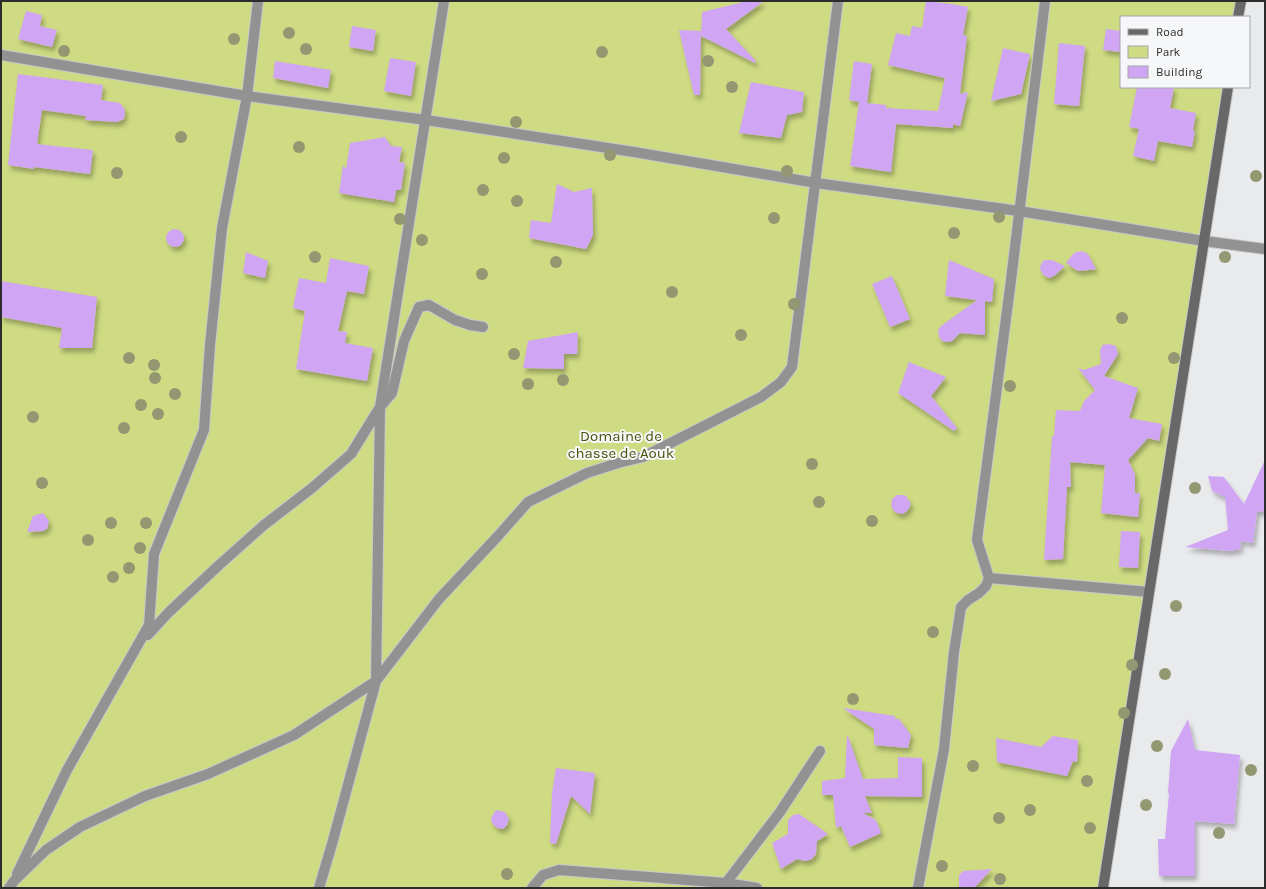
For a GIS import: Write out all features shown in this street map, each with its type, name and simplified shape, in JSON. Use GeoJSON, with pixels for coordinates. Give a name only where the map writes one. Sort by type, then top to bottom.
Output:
{"type":"FeatureCollection","features":[{"type":"Feature","properties":{"kind":"street"},"geometry":{"type":"LineString","coordinates":[[11,884],[67,770],[149,624],[154,554],[204,430],[210,345],[222,228],[247,96],[258,1]]}},
{"type":"Feature","properties":{"kind":"street"},"geometry":{"type":"LineString","coordinates":[[319,888],[376,681],[380,407],[444,1]]}},
{"type":"Feature","properties":{"kind":"street"},"geometry":{"type":"LineString","coordinates":[[11,884],[46,850],[80,827],[145,796],[208,774],[294,735],[376,681],[438,599],[528,502],[587,473],[618,462],[643,458],[761,397],[781,382],[792,367],[838,1]]}},
{"type":"Feature","properties":{"kind":"street"},"geometry":{"type":"LineString","coordinates":[[918,888],[944,749],[954,652],[961,607],[986,586],[989,578],[976,540],[1045,1]]}},
{"type":"Feature","properties":{"kind":"street"},"geometry":{"type":"LineString","coordinates":[[1238,16],[1241,1]]}},
{"type":"Feature","properties":{"kind":"street"},"geometry":{"type":"LineString","coordinates":[[1,55],[247,96],[426,120],[634,152],[816,183],[1019,211],[1204,241],[1265,249]]}},
{"type":"Feature","properties":{"kind":"street"},"geometry":{"type":"LineString","coordinates":[[1103,888],[1228,88]]}},
{"type":"Feature","properties":{"kind":"street"},"geometry":{"type":"LineString","coordinates":[[137,647],[168,613],[218,566],[264,525],[312,488],[351,454],[380,407],[392,393],[404,342],[419,307],[429,305],[455,320],[470,325],[483,327]]}},
{"type":"Feature","properties":{"kind":"street"},"geometry":{"type":"LineString","coordinates":[[989,578],[1149,592]]}},
{"type":"Feature","properties":{"kind":"street"},"geometry":{"type":"LineString","coordinates":[[725,885],[780,812],[820,751]]}},
{"type":"Feature","properties":{"kind":"street"},"geometry":{"type":"LineString","coordinates":[[532,888],[543,875],[559,870],[757,888]]}},
{"type":"Feature","properties":{"kind":"green space","name":"Domaine de chasse de Aouk"},"geometry":{"type":"Polygon","coordinates":[[[1,1],[1241,1],[1239,16],[1120,16],[1120,88],[1228,88],[1103,888],[1,888],[1,1]]]}},
{"type":"Feature","properties":{"kind":"building"},"geometry":{"type":"Polygon","coordinates":[[[748,1],[764,1],[726,29],[756,61],[755,63],[701,36],[702,12],[748,1]]]}},
{"type":"Feature","properties":{"kind":"building"},"geometry":{"type":"Polygon","coordinates":[[[926,1],[968,7],[963,35],[967,36],[960,94],[968,92],[960,126],[953,124],[953,128],[896,124],[891,172],[850,166],[859,102],[849,100],[854,61],[872,64],[867,103],[886,105],[886,108],[938,111],[945,78],[888,65],[896,33],[910,36],[912,26],[922,28],[926,1]]]}},
{"type":"Feature","properties":{"kind":"building"},"geometry":{"type":"Polygon","coordinates":[[[26,11],[42,15],[40,26],[57,30],[52,47],[18,39],[26,11]]]}},
{"type":"Feature","properties":{"kind":"building"},"geometry":{"type":"Polygon","coordinates":[[[352,26],[376,30],[373,51],[349,47],[352,26]]]}},
{"type":"Feature","properties":{"kind":"building"},"geometry":{"type":"Polygon","coordinates":[[[1106,29],[1120,31],[1120,52],[1103,50],[1106,29]]]}},
{"type":"Feature","properties":{"kind":"building"},"geometry":{"type":"Polygon","coordinates":[[[679,30],[701,31],[700,95],[694,95],[679,30]]]}},
{"type":"Feature","properties":{"kind":"building"},"geometry":{"type":"Polygon","coordinates":[[[1059,43],[1085,46],[1079,106],[1054,104],[1059,43]]]}},
{"type":"Feature","properties":{"kind":"building"},"geometry":{"type":"Polygon","coordinates":[[[1003,48],[1030,54],[1021,94],[991,101],[1003,48]]]}},
{"type":"Feature","properties":{"kind":"building"},"geometry":{"type":"Polygon","coordinates":[[[390,58],[416,62],[411,96],[384,91],[390,58]]]}},
{"type":"Feature","properties":{"kind":"building"},"geometry":{"type":"Polygon","coordinates":[[[275,61],[331,70],[328,88],[273,78],[275,61]]]}},
{"type":"Feature","properties":{"kind":"building"},"geometry":{"type":"Polygon","coordinates":[[[18,74],[103,85],[101,100],[120,103],[124,108],[124,119],[117,122],[85,120],[86,116],[42,110],[37,144],[93,150],[90,174],[8,165],[18,74]]]}},
{"type":"Feature","properties":{"kind":"building"},"geometry":{"type":"Polygon","coordinates":[[[751,82],[804,92],[802,112],[787,115],[781,138],[739,133],[751,82]]]}},
{"type":"Feature","properties":{"kind":"building"},"geometry":{"type":"Polygon","coordinates":[[[1137,88],[1174,88],[1170,108],[1196,113],[1192,147],[1158,141],[1154,161],[1133,156],[1139,129],[1129,127],[1137,88]]]}},
{"type":"Feature","properties":{"kind":"building"},"geometry":{"type":"Polygon","coordinates":[[[385,137],[391,146],[402,147],[399,162],[405,163],[401,190],[396,190],[394,202],[339,193],[343,165],[346,169],[350,143],[385,137]]]}},
{"type":"Feature","properties":{"kind":"building"},"geometry":{"type":"Polygon","coordinates":[[[557,184],[574,192],[592,188],[593,235],[586,249],[529,238],[531,220],[551,223],[557,184]]]}},
{"type":"Feature","properties":{"kind":"building"},"geometry":{"type":"Polygon","coordinates":[[[175,229],[181,232],[184,238],[181,244],[175,247],[169,244],[166,238],[169,232],[175,229]]]}},
{"type":"Feature","properties":{"kind":"building"},"geometry":{"type":"Polygon","coordinates":[[[1082,251],[1088,254],[1096,269],[1080,271],[1066,263],[1073,254],[1082,251]]]}},
{"type":"Feature","properties":{"kind":"building"},"geometry":{"type":"Polygon","coordinates":[[[246,252],[268,261],[265,278],[243,273],[246,252]]]}},
{"type":"Feature","properties":{"kind":"building"},"geometry":{"type":"Polygon","coordinates":[[[330,258],[369,266],[364,294],[347,291],[338,331],[347,332],[345,343],[373,348],[367,381],[296,369],[305,311],[293,308],[299,278],[326,283],[330,258]]]}},
{"type":"Feature","properties":{"kind":"building"},"geometry":{"type":"Polygon","coordinates":[[[949,260],[994,279],[992,302],[985,301],[985,335],[960,333],[952,341],[946,342],[942,341],[939,337],[938,330],[941,326],[977,300],[945,296],[949,260]]]}},
{"type":"Feature","properties":{"kind":"building"},"geometry":{"type":"Polygon","coordinates":[[[1044,260],[1052,260],[1065,266],[1054,276],[1049,278],[1043,275],[1040,269],[1044,260]]]}},
{"type":"Feature","properties":{"kind":"building"},"geometry":{"type":"Polygon","coordinates":[[[892,276],[910,319],[890,327],[872,284],[892,276]]]}},
{"type":"Feature","properties":{"kind":"building"},"geometry":{"type":"Polygon","coordinates":[[[1,281],[97,297],[92,348],[59,348],[62,328],[1,317],[1,281]]]}},
{"type":"Feature","properties":{"kind":"building"},"geometry":{"type":"Polygon","coordinates":[[[578,332],[577,354],[564,354],[564,369],[523,368],[528,341],[578,332]]]}},
{"type":"Feature","properties":{"kind":"building"},"geometry":{"type":"Polygon","coordinates":[[[1109,344],[1116,346],[1118,354],[1104,376],[1138,388],[1129,418],[1162,424],[1159,441],[1148,438],[1128,460],[1135,474],[1135,493],[1140,493],[1138,517],[1101,513],[1105,465],[1070,462],[1071,487],[1067,487],[1063,559],[1044,560],[1052,436],[1054,436],[1056,410],[1080,411],[1084,401],[1095,390],[1078,368],[1084,370],[1101,364],[1100,351],[1102,345],[1109,344]]]}},
{"type":"Feature","properties":{"kind":"building"},"geometry":{"type":"Polygon","coordinates":[[[909,362],[946,377],[931,396],[957,428],[954,431],[898,393],[909,362]]]}},
{"type":"Feature","properties":{"kind":"building"},"geometry":{"type":"Polygon","coordinates":[[[1265,460],[1265,511],[1257,512],[1253,543],[1240,541],[1241,549],[1229,551],[1185,547],[1228,530],[1225,497],[1212,490],[1208,476],[1224,477],[1244,504],[1265,460]]]}},
{"type":"Feature","properties":{"kind":"building"},"geometry":{"type":"Polygon","coordinates":[[[897,495],[906,496],[911,504],[908,510],[903,514],[894,511],[891,506],[892,499],[897,495]]]}},
{"type":"Feature","properties":{"kind":"building"},"geometry":{"type":"Polygon","coordinates":[[[43,513],[49,521],[47,529],[42,531],[27,532],[33,516],[43,513]]]}},
{"type":"Feature","properties":{"kind":"building"},"geometry":{"type":"Polygon","coordinates":[[[1121,531],[1140,532],[1138,568],[1119,567],[1121,531]]]}},
{"type":"Feature","properties":{"kind":"building"},"geometry":{"type":"Polygon","coordinates":[[[843,708],[895,716],[895,719],[899,719],[911,735],[908,748],[874,745],[874,729],[843,708]]]}},
{"type":"Feature","properties":{"kind":"building"},"geometry":{"type":"Polygon","coordinates":[[[1188,719],[1195,750],[1240,755],[1234,824],[1195,821],[1195,876],[1159,876],[1158,839],[1165,839],[1171,751],[1188,719]]]}},
{"type":"Feature","properties":{"kind":"building"},"geometry":{"type":"Polygon","coordinates":[[[847,736],[863,779],[898,778],[898,757],[922,758],[922,797],[865,796],[872,813],[863,813],[876,820],[881,833],[850,847],[841,826],[836,828],[833,795],[822,795],[822,781],[845,778],[847,736]]]}},
{"type":"Feature","properties":{"kind":"building"},"geometry":{"type":"Polygon","coordinates":[[[1053,736],[1078,740],[1077,762],[1073,761],[1067,776],[997,762],[996,738],[1041,747],[1053,736]]]}},
{"type":"Feature","properties":{"kind":"building"},"geometry":{"type":"Polygon","coordinates":[[[556,768],[595,773],[590,814],[571,796],[556,844],[550,843],[552,793],[556,768]]]}},
{"type":"Feature","properties":{"kind":"building"},"geometry":{"type":"Polygon","coordinates":[[[496,810],[505,812],[509,819],[507,825],[503,829],[497,828],[492,823],[491,818],[496,810]]]}},
{"type":"Feature","properties":{"kind":"building"},"geometry":{"type":"Polygon","coordinates":[[[799,814],[828,834],[817,841],[816,854],[812,859],[806,861],[797,859],[781,869],[772,843],[788,834],[788,820],[793,815],[799,814]]]}},
{"type":"Feature","properties":{"kind":"building"},"geometry":{"type":"Polygon","coordinates":[[[992,869],[974,888],[959,888],[959,875],[963,871],[992,869]]]}}]}
